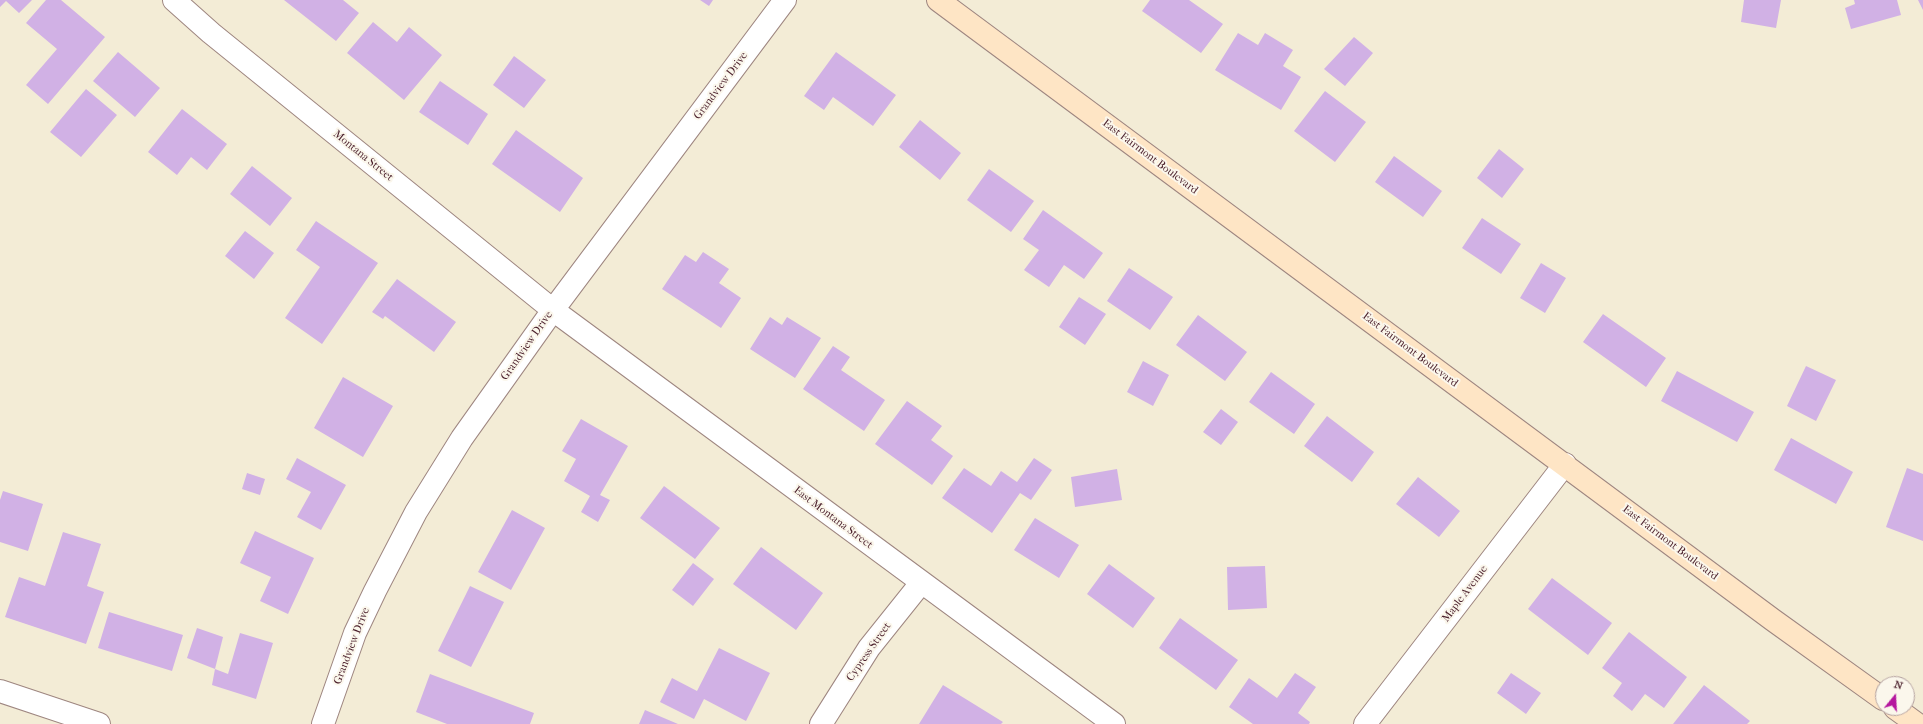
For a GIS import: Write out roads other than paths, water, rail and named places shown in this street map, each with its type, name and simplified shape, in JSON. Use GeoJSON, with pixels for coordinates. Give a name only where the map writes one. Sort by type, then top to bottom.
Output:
{"type":"FeatureCollection","features":[{"type":"Feature","properties":{"kind":"street","name":"Montana Street"},"geometry":{"type":"LineString","coordinates":[[174,0],[211,33],[553,310]]}},
{"type":"Feature","properties":{"kind":"street","name":"Grandview Drive"},"geometry":{"type":"LineString","coordinates":[[323,724],[355,633],[416,512],[462,438],[553,310],[785,0]]}},
{"type":"Feature","properties":{"kind":"street","name":"East Fairmont Boulevard"},"geometry":{"type":"LineString","coordinates":[[938,0],[1565,464],[1767,616],[1875,693]]}},
{"type":"Feature","properties":{"kind":"street","name":"East Montana Street"},"geometry":{"type":"LineString","coordinates":[[553,310],[1114,724]]}},
{"type":"Feature","properties":{"kind":"street","name":"Maple Avenue"},"geometry":{"type":"LineString","coordinates":[[1366,724],[1565,464]]}},
{"type":"Feature","properties":{"kind":"street","name":"Cypress Street"},"geometry":{"type":"LineString","coordinates":[[821,724],[870,648],[921,583]]}},
{"type":"Feature","properties":{"kind":"street"},"geometry":{"type":"LineString","coordinates":[[0,691],[99,724]]}},
{"type":"Feature","properties":{"kind":"street"},"geometry":{"type":"LineString","coordinates":[[1906,716],[1917,724]]}}]}
